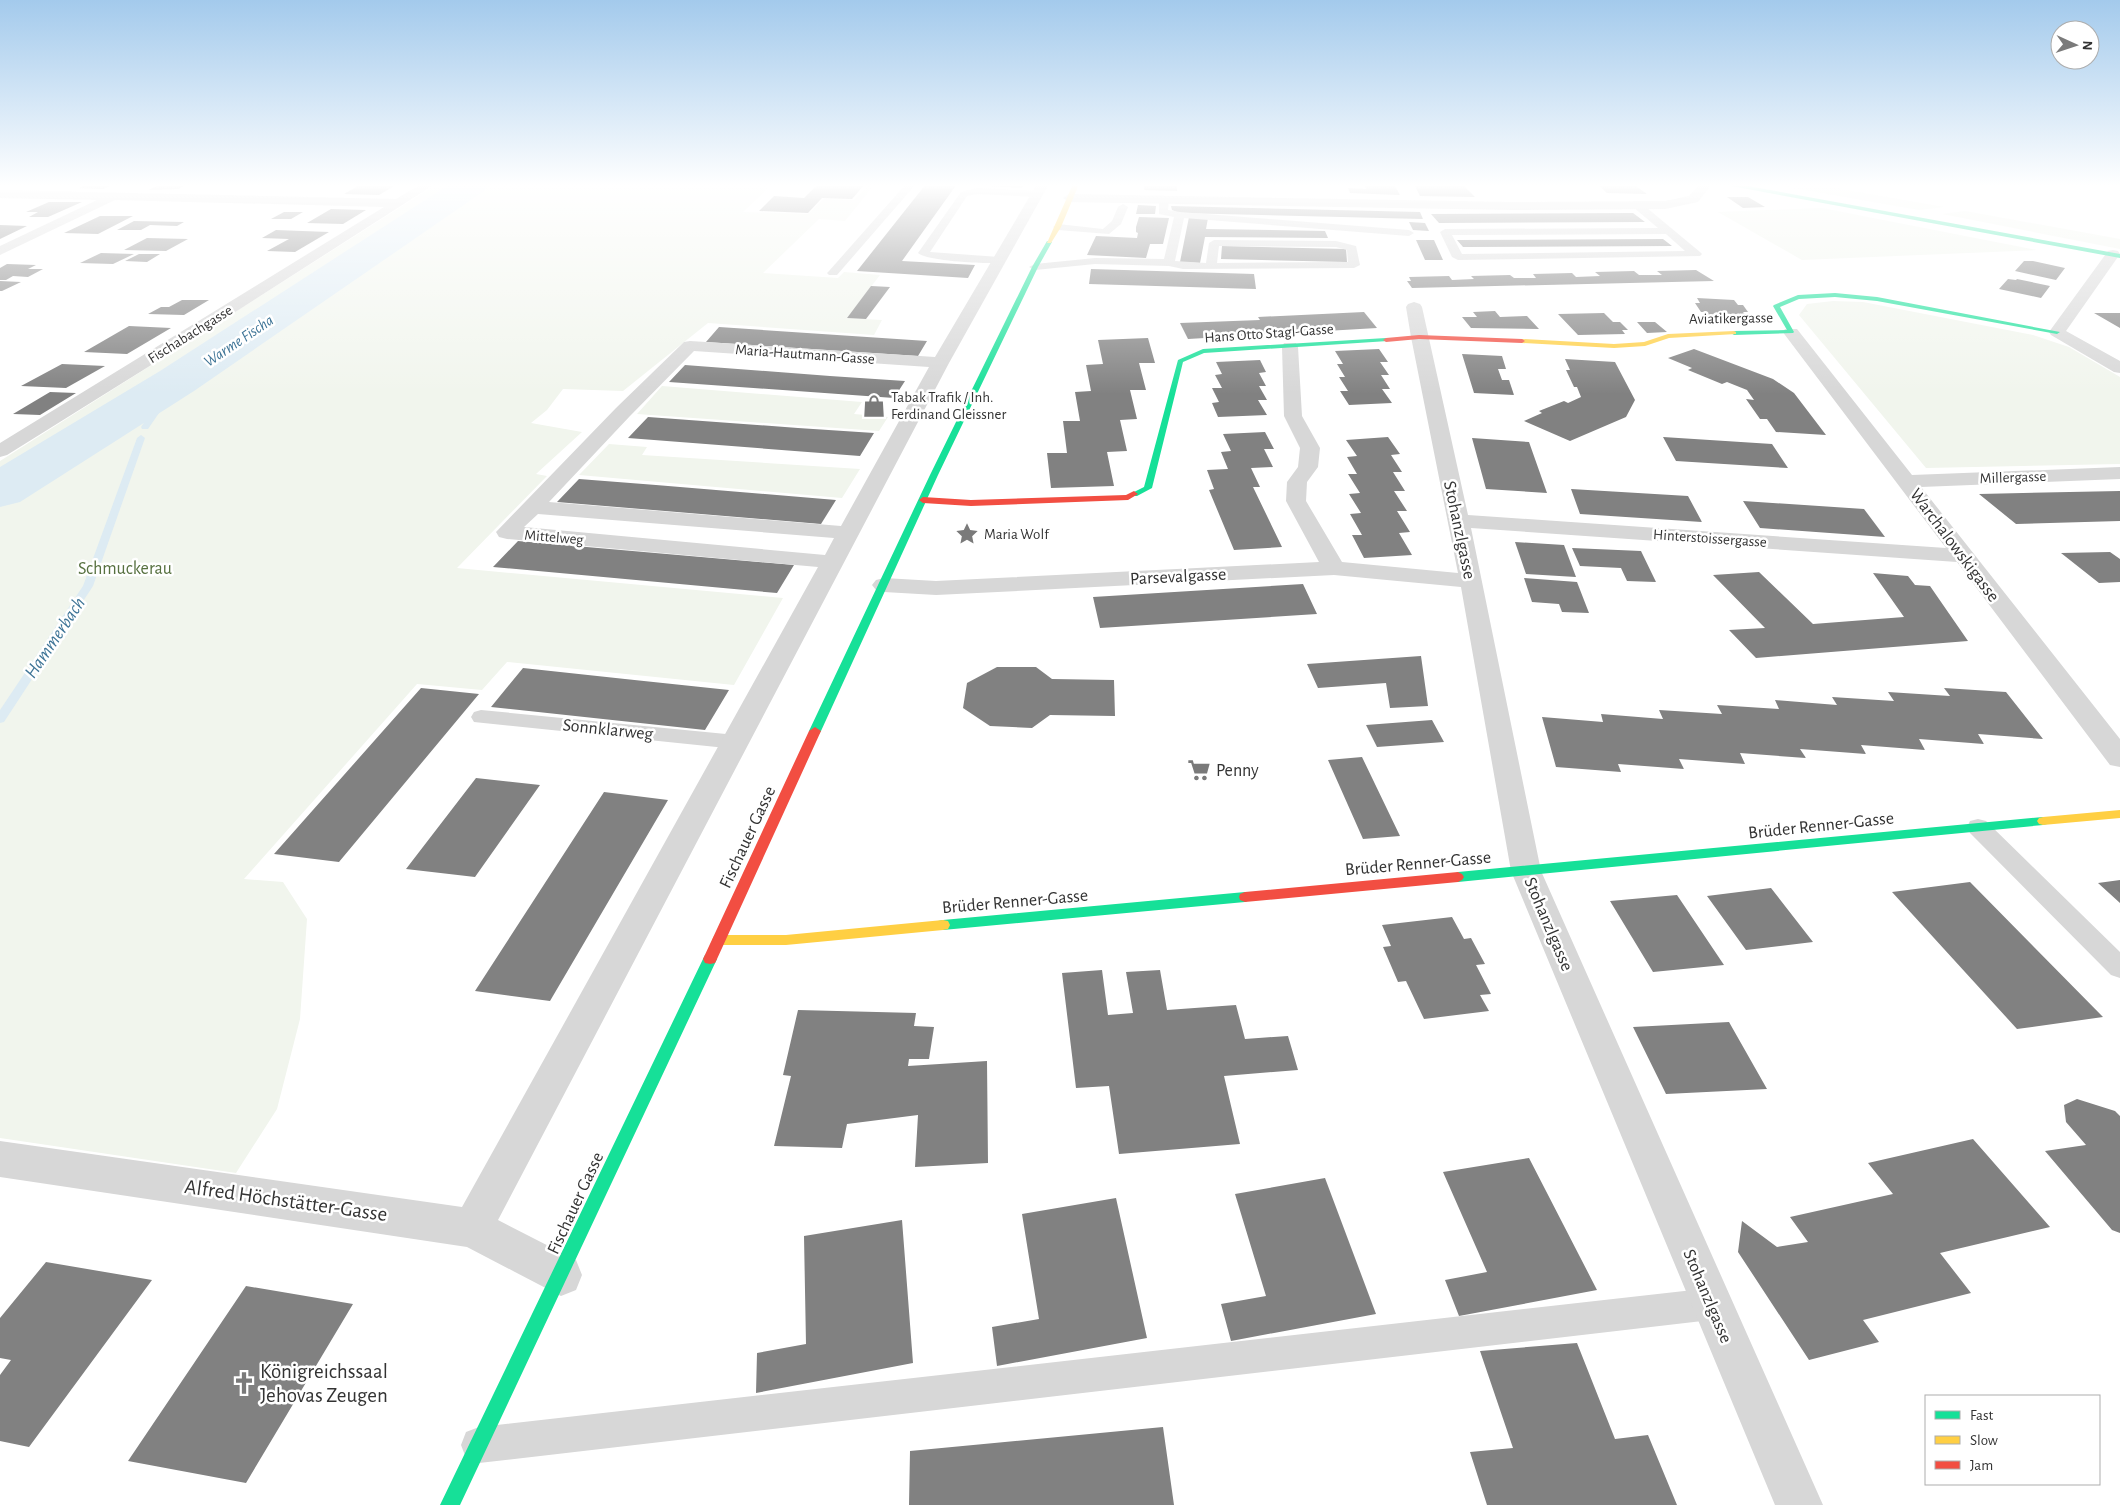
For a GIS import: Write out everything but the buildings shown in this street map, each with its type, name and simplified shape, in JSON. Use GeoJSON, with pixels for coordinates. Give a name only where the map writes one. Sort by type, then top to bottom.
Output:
{"type":"FeatureCollection","features":[{"type":"Feature","properties":{"kind":"street","name":"Fischabachgasse"},"geometry":{"type":"LineString","coordinates":[[0,451],[316,254]]}},
{"type":"Feature","properties":{"kind":"street"},"geometry":{"type":"LineString","coordinates":[[472,1228],[936,371],[1002,254]]}},
{"type":"Feature","properties":{"kind":"street","name":"Fischauer Gasse"},"geometry":{"type":"LineString","coordinates":[[450,1505],[719,940],[923,500],[1042,254]]}},
{"type":"Feature","properties":{"kind":"street"},"geometry":{"type":"LineString","coordinates":[[2116,255],[2057,332],[2120,368]]}},
{"type":"Feature","properties":{"kind":"street","name":"Aviatikergasse"},"geometry":{"type":"LineString","coordinates":[[1416,322],[1465,338],[1614,346],[1645,344],[1668,336],[1698,332],[1791,332],[1776,306],[1798,297],[1835,295],[1877,299],[2057,332]]}},
{"type":"Feature","properties":{"kind":"street","name":"Hans Otto Stagl-Gasse"},"geometry":{"type":"LineString","coordinates":[[923,500],[971,503],[1128,497],[1148,488],[1180,362],[1203,351],[1290,347],[1416,322]]}},
{"type":"Feature","properties":{"kind":"street","name":"Stohanzlgasse"},"geometry":{"type":"LineString","coordinates":[[1416,322],[1459,521],[1526,871],[1799,1505]]}},
{"type":"Feature","properties":{"kind":"street","name":"Warchalowskigasse"},"geometry":{"type":"LineString","coordinates":[[1791,332],[1962,556],[2120,758]]}},
{"type":"Feature","properties":{"kind":"street","name":"Maria-Hautmann-Gasse"},"geometry":{"type":"LineString","coordinates":[[533,506],[622,412],[690,346],[936,371]]}},
{"type":"Feature","properties":{"kind":"street"},"geometry":{"type":"LineString","coordinates":[[1290,347],[1293,416],[1310,448],[1308,467],[1297,482],[1296,501],[1334,568]]}},
{"type":"Feature","properties":{"kind":"street","name":"Millergasse"},"geometry":{"type":"LineString","coordinates":[[1906,481],[2120,473]]}},
{"type":"Feature","properties":{"kind":"street","name":"Mittelweg"},"geometry":{"type":"LineString","coordinates":[[833,562],[508,532],[533,506],[848,533]]}},
{"type":"Feature","properties":{"kind":"street","name":"Hinterstoissergasse"},"geometry":{"type":"LineString","coordinates":[[1459,521],[1962,556]]}},
{"type":"Feature","properties":{"kind":"street","name":"Parsevalgasse"},"geometry":{"type":"LineString","coordinates":[[884,585],[936,588],[1334,568],[1471,581]]}},
{"type":"Feature","properties":{"kind":"street","name":"Brüder Renner-Gasse"},"geometry":{"type":"LineString","coordinates":[[719,940],[786,940],[2120,814]]}},
{"type":"Feature","properties":{"kind":"street","name":"Alfred Höchstätter-Gasse"},"geometry":{"type":"LineString","coordinates":[[0,1159],[472,1228],[560,1275]]}},
{"type":"Feature","properties":{"kind":"lane"},"geometry":{"type":"LineString","coordinates":[[833,273],[849,254]]}},
{"type":"Feature","properties":{"kind":"lane"},"geometry":{"type":"LineString","coordinates":[[927,254],[999,260]]}},
{"type":"Feature","properties":{"kind":"lane"},"geometry":{"type":"LineString","coordinates":[[1169,262],[1170,254]]}},
{"type":"Feature","properties":{"kind":"lane"},"geometry":{"type":"LineString","coordinates":[[1210,266],[1212,254]]}},
{"type":"Feature","properties":{"kind":"lane"},"geometry":{"type":"LineString","coordinates":[[1035,267],[1095,261],[1169,262],[1183,266],[1354,265],[1353,254]]}},
{"type":"Feature","properties":{"kind":"lane"},"geometry":{"type":"LineString","coordinates":[[1456,254],[1458,257],[1677,254]]}},
{"type":"Feature","properties":{"kind":"lane","name":"Sonnklarweg"},"geometry":{"type":"LineString","coordinates":[[481,717],[736,742]]}},
{"type":"Feature","properties":{"kind":"lane"},"geometry":{"type":"LineString","coordinates":[[1978,827],[2120,968]]}},
{"type":"Feature","properties":{"kind":"lane"},"geometry":{"type":"LineString","coordinates":[[479,1445],[1711,1304]]}},
{"type":"Feature","properties":{"kind":"green space","name":"Schmuckerau"},"geometry":{"type":"Polygon","coordinates":[[[326,254],[782,254],[763,273],[838,278],[844,272],[880,275],[847,318],[882,320],[874,335],[708,323],[623,391],[563,389],[547,410],[531,423],[582,432],[536,474],[547,476],[457,568],[783,598],[734,685],[507,662],[482,690],[417,684],[244,879],[283,882],[307,919],[300,1019],[277,1109],[236,1173],[0,1138],[0,461],[326,254]]]}},
{"type":"Feature","properties":{"kind":"green space"},"geometry":{"type":"Polygon","coordinates":[[[1792,254],[1938,254],[1802,260],[1792,254]]]}},
{"type":"Feature","properties":{"kind":"green space"},"geometry":{"type":"Polygon","coordinates":[[[1833,301],[1863,302],[2033,335],[2069,347],[2120,377],[2120,464],[1926,468],[1799,315],[1807,304],[1833,301]]]}},
{"type":"Feature","properties":{"kind":"green space"},"geometry":{"type":"Polygon","coordinates":[[[662,386],[862,402],[854,414],[888,417],[879,431],[637,414],[662,386]]]}},
{"type":"Feature","properties":{"kind":"green space"},"geometry":{"type":"Polygon","coordinates":[[[609,444],[647,447],[642,455],[860,469],[842,498],[579,475],[609,444]]]}},
{"type":"Feature","properties":{"kind":"waterway","name":"Warme Fischa"},"geometry":{"type":"LineString","coordinates":[[0,490],[177,381],[367,254]]}},
{"type":"Feature","properties":{"kind":"waterway","name":"Hammerbach"},"geometry":{"type":"LineString","coordinates":[[145,427],[177,381]]}},
{"type":"Feature","properties":{"kind":"waterway","name":"Hammerbach"},"geometry":{"type":"LineString","coordinates":[[0,719],[88,586],[141,438]]}},
{"type":"Feature","properties":{"kind":"traffic: fast"},"geometry":{"type":"LineString","coordinates":[[815,731],[934,475],[1042,254]]}},
{"type":"Feature","properties":{"kind":"traffic: fast"},"geometry":{"type":"LineString","coordinates":[[2110,254],[2120,256]]}},
{"type":"Feature","properties":{"kind":"traffic: fast"},"geometry":{"type":"LineString","coordinates":[[1734,333],[1791,332],[1776,306],[1798,297],[1835,295],[1877,299],[2057,332]]}},
{"type":"Feature","properties":{"kind":"traffic: fast"},"geometry":{"type":"LineString","coordinates":[[1134,494],[1148,488],[1180,361],[1203,351],[1386,340]]}},
{"type":"Feature","properties":{"kind":"traffic: fast"},"geometry":{"type":"LineString","coordinates":[[1458,877],[2043,821]]}},
{"type":"Feature","properties":{"kind":"traffic: fast"},"geometry":{"type":"LineString","coordinates":[[943,925],[1245,897]]}},
{"type":"Feature","properties":{"kind":"traffic: fast"},"geometry":{"type":"LineString","coordinates":[[450,1505],[710,959]]}},
{"type":"Feature","properties":{"kind":"traffic: slow"},"geometry":{"type":"LineString","coordinates":[[1522,341],[1614,346],[1645,344],[1668,336],[1734,333]]}},
{"type":"Feature","properties":{"kind":"traffic: slow"},"geometry":{"type":"LineString","coordinates":[[2043,821],[2120,814]]}},
{"type":"Feature","properties":{"kind":"traffic: slow"},"geometry":{"type":"LineString","coordinates":[[719,940],[786,940],[943,925]]}},
{"type":"Feature","properties":{"kind":"traffic: jam"},"geometry":{"type":"LineString","coordinates":[[1386,340],[1419,337],[1522,341]]}},
{"type":"Feature","properties":{"kind":"traffic: jam"},"geometry":{"type":"LineString","coordinates":[[923,500],[971,503],[1128,497],[1134,494]]}},
{"type":"Feature","properties":{"kind":"traffic: jam"},"geometry":{"type":"LineString","coordinates":[[710,959],[815,731]]}},
{"type":"Feature","properties":{"kind":"traffic: jam"},"geometry":{"type":"LineString","coordinates":[[1245,897],[1458,877]]}},
{"type":"Feature","properties":{"kind":"place","name":"Tabak Trafik / Inh. Ferdinand Gleissner"},"geometry":{"type":"Point","coordinates":[874,406]}},
{"type":"Feature","properties":{"kind":"place","name":"Maria Wolf"},"geometry":{"type":"Point","coordinates":[967,534]}},
{"type":"Feature","properties":{"kind":"place","name":"Penny"},"geometry":{"type":"Point","coordinates":[1199,770]}},
{"type":"Feature","properties":{"kind":"place","name":"Königreichssaal Jehovas Zeugen"},"geometry":{"type":"Point","coordinates":[244,1383]}}]}
